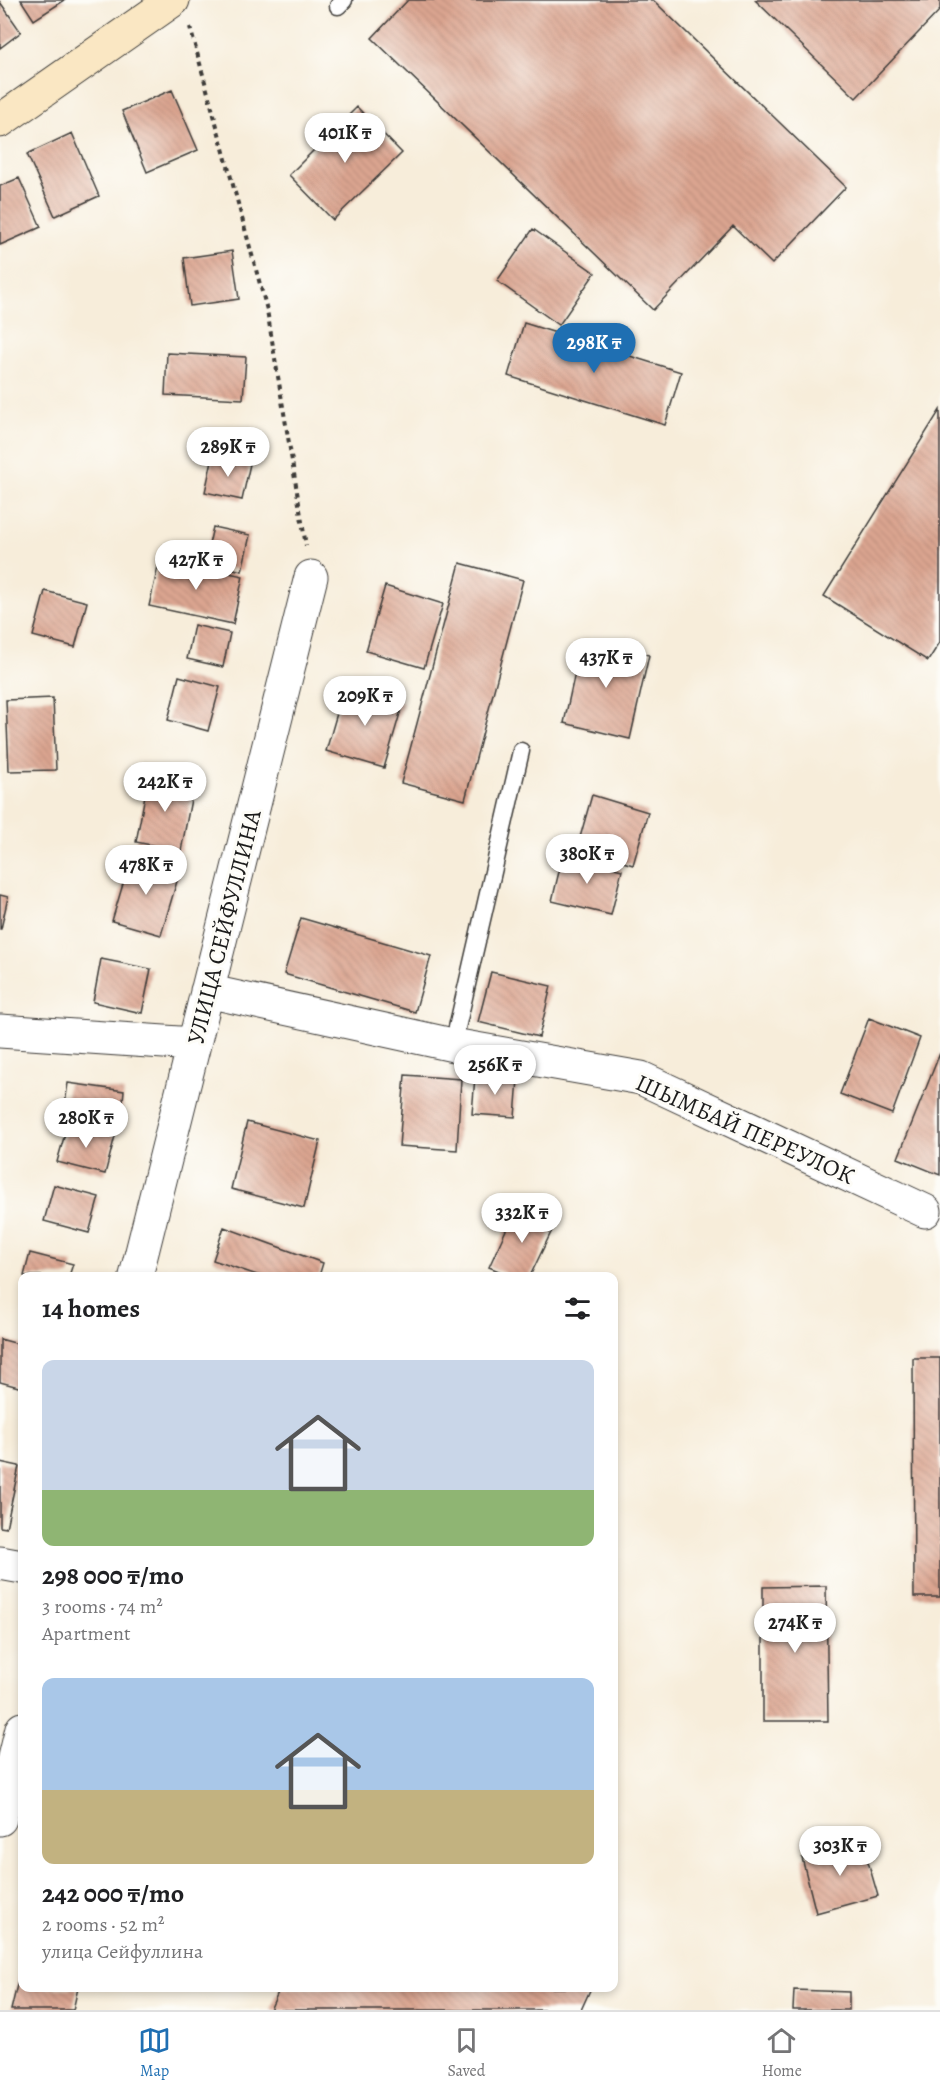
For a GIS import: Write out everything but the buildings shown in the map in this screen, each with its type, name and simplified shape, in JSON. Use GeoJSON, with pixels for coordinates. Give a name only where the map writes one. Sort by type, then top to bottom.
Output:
{"type":"FeatureCollection","features":[{"type":"Feature","properties":{"kind":"main road"},"geometry":{"type":"LineString","coordinates":[[0,121],[181,11]]}},
{"type":"Feature","properties":{"kind":"street","name":"УЛИЦА СЕЙФУЛЛИНА"},"geometry":{"type":"LineString","coordinates":[[137,1272],[311,577]]}},
{"type":"Feature","properties":{"kind":"street","name":"ШЫМБАЙ ПЕРЕУЛОК"},"geometry":{"type":"LineString","coordinates":[[207,991],[453,1045],[641,1078],[925,1211]]}},
{"type":"Feature","properties":{"kind":"street"},"geometry":{"type":"LineString","coordinates":[[0,1031],[194,1044]]}},
{"type":"Feature","properties":{"kind":"street"},"geometry":{"type":"LineString","coordinates":[[0,1563],[18,1566]]}},
{"type":"Feature","properties":{"kind":"street"},"geometry":{"type":"LineString","coordinates":[[0,1819],[18,1745]]}},
{"type":"Feature","properties":{"kind":"lane"},"geometry":{"type":"LineString","coordinates":[[453,1045],[521,752]]}},
{"type":"Feature","properties":{"kind":"path"},"geometry":{"type":"LineString","coordinates":[[181,11],[267,310],[311,577]]}}]}
